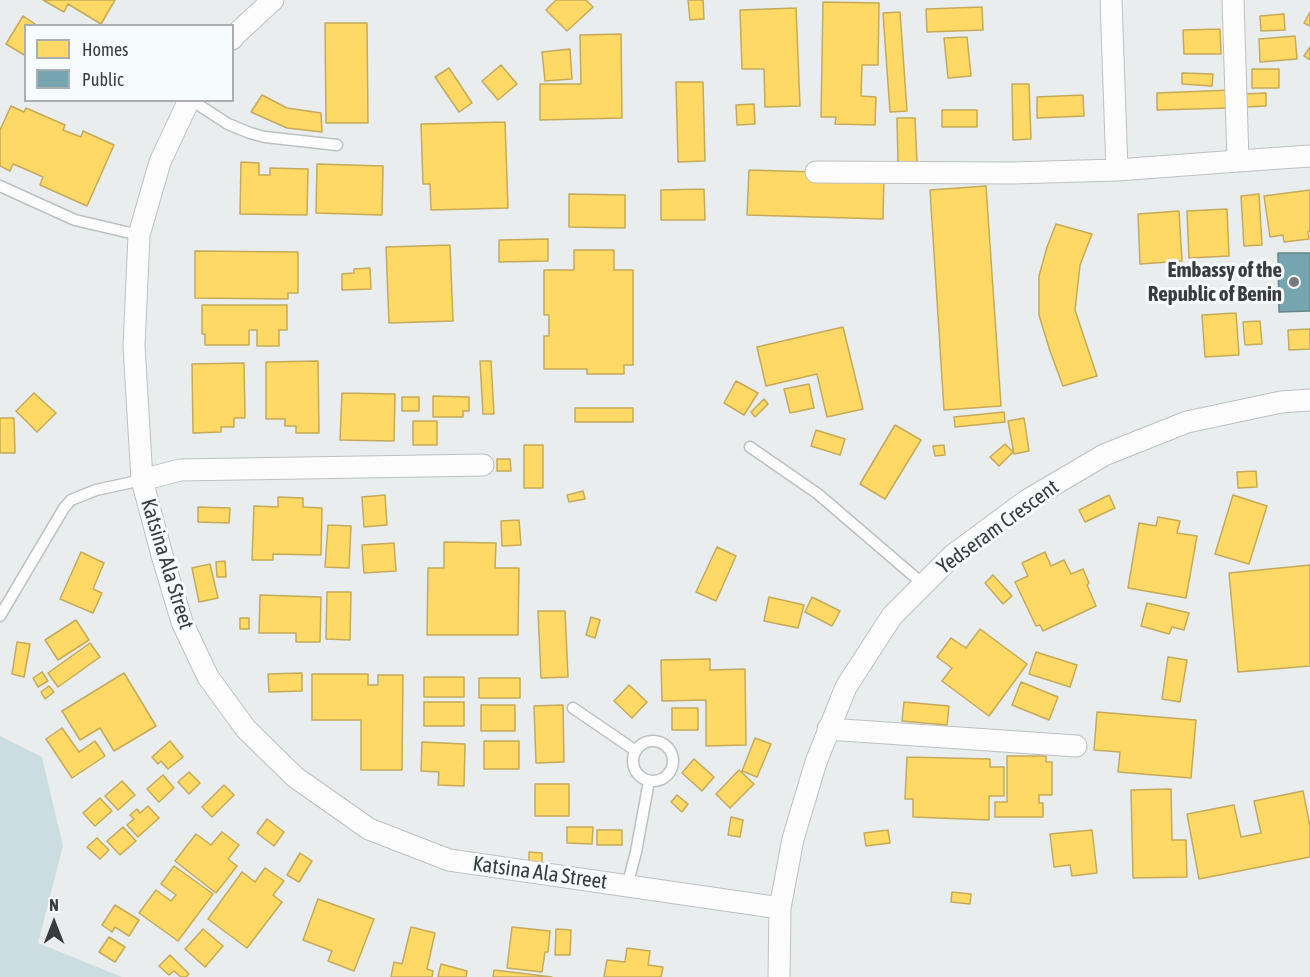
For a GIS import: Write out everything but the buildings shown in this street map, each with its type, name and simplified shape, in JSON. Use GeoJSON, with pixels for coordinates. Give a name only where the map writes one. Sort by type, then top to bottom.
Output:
{"type":"FeatureCollection","features":[{"type":"Feature","properties":{"kind":"street"},"geometry":{"type":"LineString","coordinates":[[234,36],[273,0]]}},
{"type":"Feature","properties":{"kind":"street"},"geometry":{"type":"LineString","coordinates":[[1112,0],[1117,171]]}},
{"type":"Feature","properties":{"kind":"street"},"geometry":{"type":"LineString","coordinates":[[1233,0],[1238,160]]}},
{"type":"Feature","properties":{"kind":"street","name":"Katsina Ala Street"},"geometry":{"type":"LineString","coordinates":[[189,102],[160,162],[139,235],[134,346],[142,480],[182,622],[208,677],[246,729],[295,777],[369,829],[449,860],[780,908]]}},
{"type":"Feature","properties":{"kind":"street"},"geometry":{"type":"LineString","coordinates":[[816,172],[1117,171],[1310,156]]}},
{"type":"Feature","properties":{"kind":"street","name":"Yedseram Crescent"},"geometry":{"type":"LineString","coordinates":[[779,977],[780,908],[793,839],[816,762],[846,687],[891,616],[953,555],[1026,501],[1104,455],[1187,422],[1281,402],[1310,400]]}},
{"type":"Feature","properties":{"kind":"street"},"geometry":{"type":"LineString","coordinates":[[142,480],[180,470],[483,465]]}},
{"type":"Feature","properties":{"kind":"street"},"geometry":{"type":"LineString","coordinates":[[828,729],[1076,746]]}},
{"type":"Feature","properties":{"kind":"lane"},"geometry":{"type":"LineString","coordinates":[[193,102],[228,124],[250,133],[337,145]]}},
{"type":"Feature","properties":{"kind":"lane"},"geometry":{"type":"LineString","coordinates":[[0,186],[75,220],[139,235]]}},
{"type":"Feature","properties":{"kind":"lane"},"geometry":{"type":"LineString","coordinates":[[750,447],[826,500],[923,584]]}},
{"type":"Feature","properties":{"kind":"lane"},"geometry":{"type":"LineString","coordinates":[[0,616],[71,500],[96,490],[142,480]]}},
{"type":"Feature","properties":{"kind":"lane"},"geometry":{"type":"LineString","coordinates":[[573,708],[636,751]]}},
{"type":"Feature","properties":{"kind":"lane"},"geometry":{"type":"LineString","coordinates":[[651,741],[662,743],[670,750],[673,761],[669,772],[661,780],[649,781],[639,776],[633,766],[633,754],[640,745],[651,741]]}},
{"type":"Feature","properties":{"kind":"lane"},"geometry":{"type":"LineString","coordinates":[[627,886],[636,852],[649,781]]}},
{"type":"Feature","properties":{"kind":"shaded area"},"geometry":{"type":"Polygon","coordinates":[[[0,736],[42,757],[63,846],[38,943],[122,977],[0,977],[0,736]]]}},
{"type":"Feature","properties":{"kind":"place","name":"Embassy of the Republic of Benin"},"geometry":{"type":"Point","coordinates":[1294,282]}}]}
